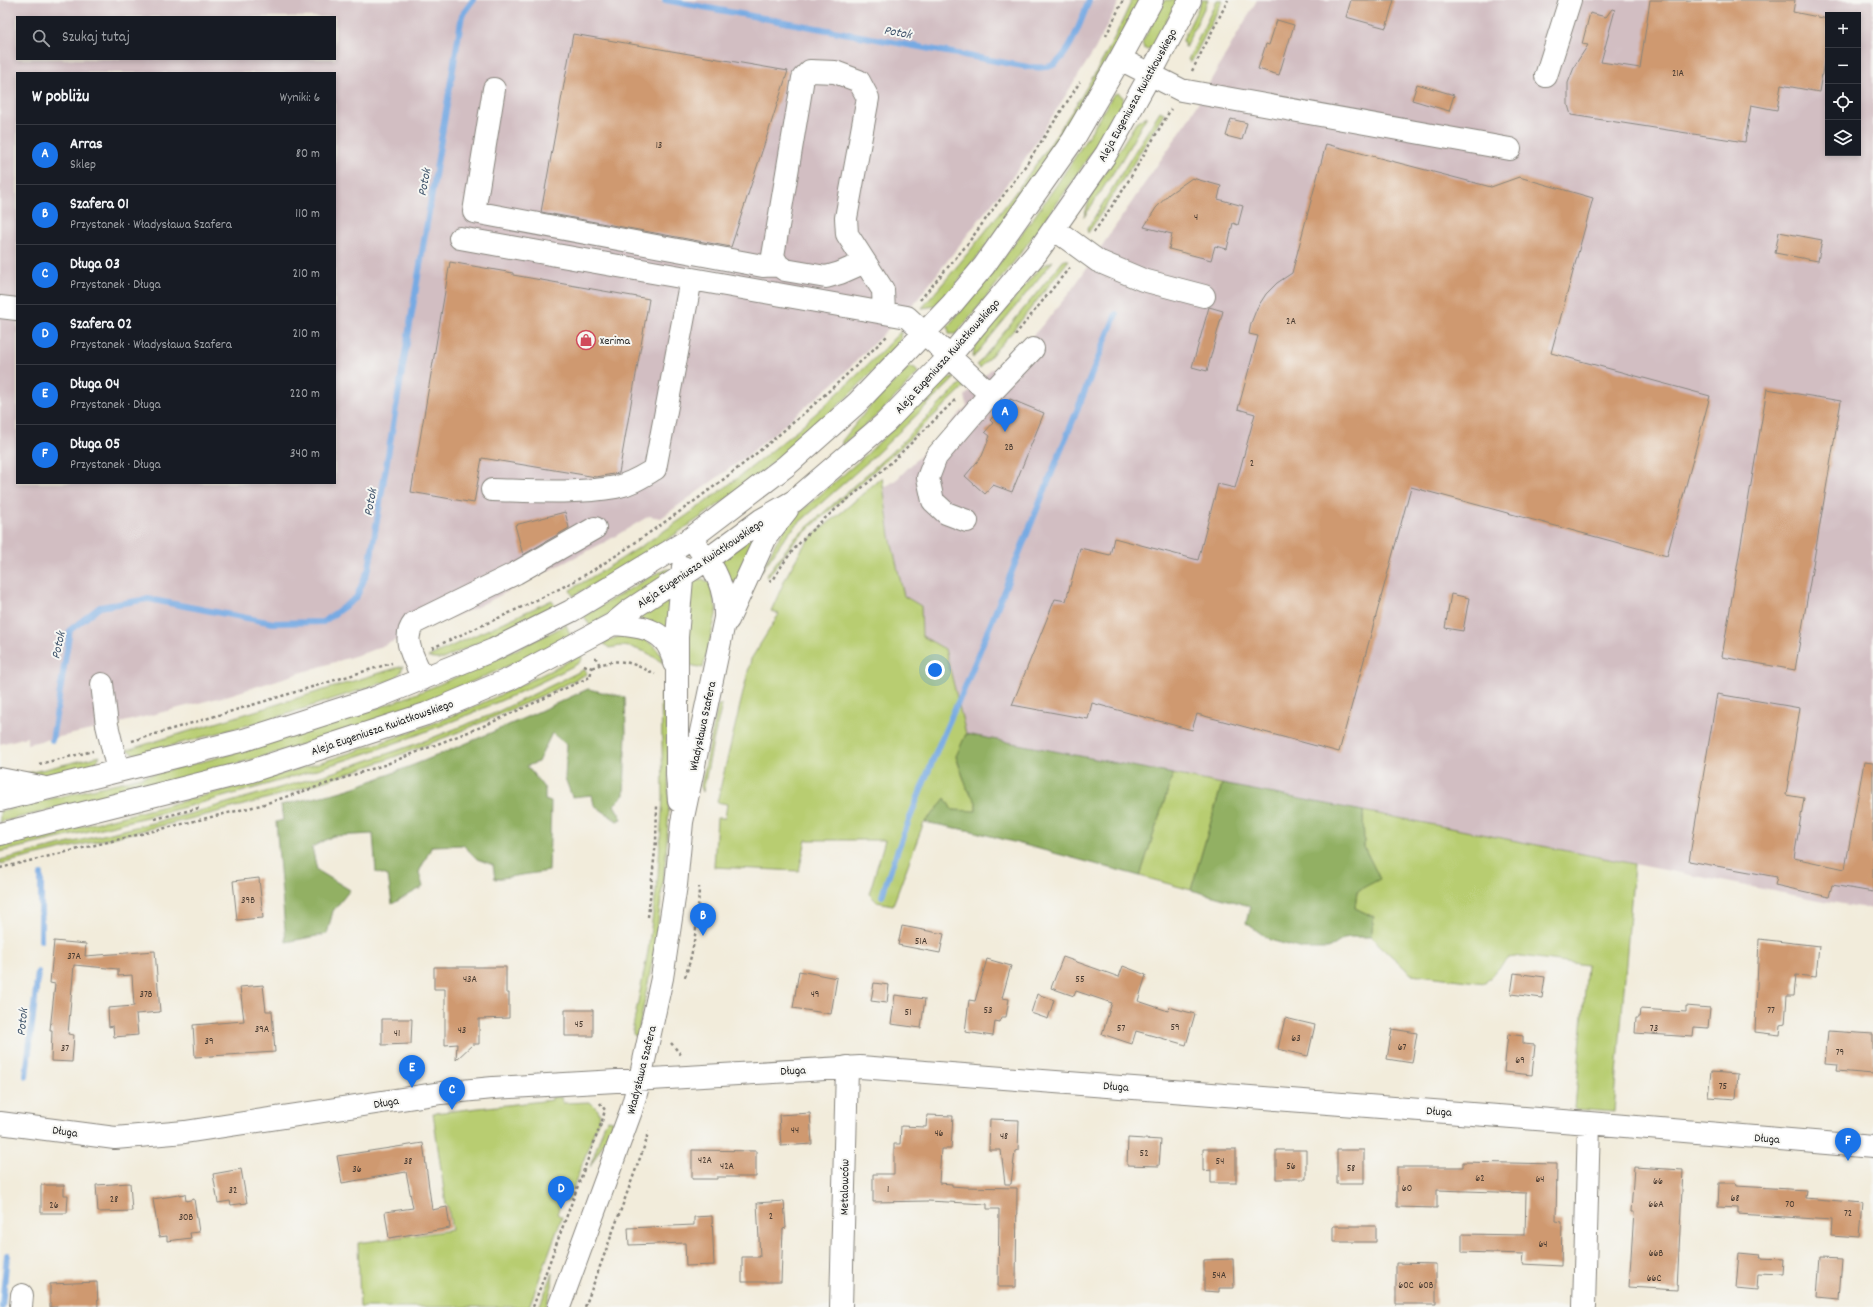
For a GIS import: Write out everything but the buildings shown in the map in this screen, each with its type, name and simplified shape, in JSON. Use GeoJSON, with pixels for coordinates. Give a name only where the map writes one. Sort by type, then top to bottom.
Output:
{"type":"FeatureCollection","features":[{"type":"Feature","properties":{"kind":"street"},"geometry":{"type":"LineString","coordinates":[[0,800],[244,740],[375,698],[493,650],[571,611],[690,539],[786,466],[857,404],[925,334],[984,266],[1025,211],[1073,140],[1152,0]]}},
{"type":"Feature","properties":{"kind":"street","name":"Aleja Eugeniusza Kwiatkowskiego"},"geometry":{"type":"LineString","coordinates":[[0,834],[251,771],[426,714],[510,679],[613,624],[630,610],[708,559],[762,520],[794,501],[885,423],[950,356],[990,311],[1054,229],[1106,154],[1190,0]]}},
{"type":"Feature","properties":{"kind":"street"},"geometry":{"type":"LineString","coordinates":[[1546,76],[1570,0]]}},
{"type":"Feature","properties":{"kind":"street"},"geometry":{"type":"LineString","coordinates":[[1120,59],[1181,90],[1201,95],[1510,149]]}},
{"type":"Feature","properties":{"kind":"street"},"geometry":{"type":"LineString","coordinates":[[865,262],[840,273],[826,277],[785,270],[778,265],[774,256],[803,78],[810,71],[835,72],[859,82],[868,98],[846,218],[847,234],[865,262],[883,290],[889,321]]}},
{"type":"Feature","properties":{"kind":"street"},"geometry":{"type":"LineString","coordinates":[[494,89],[474,212],[763,266],[778,265]]}},
{"type":"Feature","properties":{"kind":"street"},"geometry":{"type":"LineString","coordinates":[[1054,229],[1098,261],[1143,280],[1204,296]]}},
{"type":"Feature","properties":{"kind":"street"},"geometry":{"type":"LineString","coordinates":[[460,238],[691,279],[889,321],[907,317],[990,394]]}},
{"type":"Feature","properties":{"kind":"street"},"geometry":{"type":"LineString","coordinates":[[492,490],[555,491],[617,487],[634,481],[655,469],[691,279]]}},
{"type":"Feature","properties":{"kind":"street"},"geometry":{"type":"LineString","coordinates":[[0,307],[16,309]]}},
{"type":"Feature","properties":{"kind":"street"},"geometry":{"type":"LineString","coordinates":[[967,521],[946,513],[933,501],[928,478],[936,457],[990,394],[1033,349]]}},
{"type":"Feature","properties":{"kind":"street","name":"Władysława Szafera"},"geometry":{"type":"LineString","coordinates":[[724,629],[766,537],[794,501]]}},
{"type":"Feature","properties":{"kind":"street"},"geometry":{"type":"LineString","coordinates":[[423,679],[407,641],[407,635],[414,623],[516,573],[595,528]]}},
{"type":"Feature","properties":{"kind":"street","name":"Władysława Szafera"},"geometry":{"type":"LineString","coordinates":[[559,1307],[631,1111],[640,1079],[669,937],[682,822],[711,683],[724,629],[726,600],[722,586],[708,559],[690,539]]}},
{"type":"Feature","properties":{"kind":"street","name":"Władysława Szafera"},"geometry":{"type":"LineString","coordinates":[[682,822],[665,680],[677,637],[682,576],[690,539]]}},
{"type":"Feature","properties":{"kind":"street","name":"Władysława Szafera"},"geometry":{"type":"LineString","coordinates":[[613,624],[636,626],[651,630],[666,640],[674,660],[665,680]]}},
{"type":"Feature","properties":{"kind":"street"},"geometry":{"type":"LineString","coordinates":[[102,684],[107,725],[118,771]]}},
{"type":"Feature","properties":{"kind":"street"},"geometry":{"type":"LineString","coordinates":[[0,779],[46,789]]}},
{"type":"Feature","properties":{"kind":"street","name":"Długa"},"geometry":{"type":"LineString","coordinates":[[0,1123],[115,1138],[185,1132],[441,1093],[493,1088],[847,1067],[1589,1123],[1873,1147]]}},
{"type":"Feature","properties":{"kind":"street","name":"Metalowców"},"geometry":{"type":"LineString","coordinates":[[841,1307],[847,1067]]}},
{"type":"Feature","properties":{"kind":"street"},"geometry":{"type":"LineString","coordinates":[[1584,1307],[1589,1123]]}},
{"type":"Feature","properties":{"kind":"path"},"geometry":{"type":"LineString","coordinates":[[1103,42],[1123,0]]}},
{"type":"Feature","properties":{"kind":"path"},"geometry":{"type":"LineString","coordinates":[[917,304],[965,247],[1026,165],[1080,81]]}},
{"type":"Feature","properties":{"kind":"path"},"geometry":{"type":"LineString","coordinates":[[37,765],[112,747],[336,681],[414,655],[559,589],[598,566],[656,528],[748,462],[814,407],[889,321]]}},
{"type":"Feature","properties":{"kind":"path"},"geometry":{"type":"LineString","coordinates":[[0,868],[261,805],[384,766],[436,747],[534,705],[590,677],[592,668],[606,662],[618,660],[629,662],[656,674],[665,680]]}},
{"type":"Feature","properties":{"kind":"path"},"geometry":{"type":"LineString","coordinates":[[656,674],[665,680]]}},
{"type":"Feature","properties":{"kind":"path"},"geometry":{"type":"LineString","coordinates":[[647,922],[656,841],[658,799]]}},
{"type":"Feature","properties":{"kind":"path"},"geometry":{"type":"LineString","coordinates":[[685,978],[693,950],[698,913],[699,882]]}},
{"type":"Feature","properties":{"kind":"path"},"geometry":{"type":"LineString","coordinates":[[670,1041],[677,1051],[688,1059]]}},
{"type":"Feature","properties":{"kind":"path"},"geometry":{"type":"LineString","coordinates":[[533,1307],[602,1121],[605,1110],[596,1100]]}},
{"type":"Feature","properties":{"kind":"path"},"geometry":{"type":"LineString","coordinates":[[585,1307],[648,1139],[647,1125]]}},
{"type":"Feature","properties":{"kind":"shaded area"},"geometry":{"type":"Polygon","coordinates":[[[0,0],[1120,0],[1094,51],[1019,168],[917,300],[835,382],[747,456],[661,518],[649,516],[607,541],[475,608],[367,652],[226,696],[96,729],[27,744],[27,737],[0,744],[0,0]]]}},
{"type":"Feature","properties":{"kind":"shaded area"},"geometry":{"type":"Polygon","coordinates":[[[1257,0],[1873,0],[1873,909],[1819,900],[966,734],[945,649],[922,636],[921,606],[904,596],[890,536],[884,488],[897,479],[946,430],[967,406],[965,396],[991,369],[1000,370],[1040,328],[1071,291],[1188,120],[1257,0]]]}},
{"type":"Feature","properties":{"kind":"green space"},"geometry":{"type":"Polygon","coordinates":[[[1132,0],[1140,0],[1069,125],[1009,215],[949,292],[935,306],[922,308],[971,250],[1040,159],[1082,96],[1113,40],[1132,0]]]}},
{"type":"Feature","properties":{"kind":"green space"},"geometry":{"type":"Polygon","coordinates":[[[1165,0],[1177,0],[1153,47],[1147,50],[1144,48],[1142,43],[1165,0]]]}},
{"type":"Feature","properties":{"kind":"green space"},"geometry":{"type":"Polygon","coordinates":[[[1202,0],[1208,0],[1185,48],[1183,40],[1202,0]]]}},
{"type":"Feature","properties":{"kind":"green space"},"geometry":{"type":"Polygon","coordinates":[[[1217,0],[1223,0],[1192,61],[1190,61],[1188,60],[1217,0]]]}},
{"type":"Feature","properties":{"kind":"green space"},"geometry":{"type":"Polygon","coordinates":[[[1118,93],[1123,97],[1123,102],[1065,192],[1023,250],[979,306],[956,334],[949,334],[948,326],[971,299],[1036,215],[1076,156],[1113,95],[1118,93]]]}},
{"type":"Feature","properties":{"kind":"green space"},"geometry":{"type":"Polygon","coordinates":[[[1160,111],[1164,113],[1088,233],[1087,229],[1160,111]]]}},
{"type":"Feature","properties":{"kind":"green space"},"geometry":{"type":"Polygon","coordinates":[[[1147,116],[1121,161],[1084,217],[1091,195],[1136,123],[1147,116]]]}},
{"type":"Feature","properties":{"kind":"green space"},"geometry":{"type":"Polygon","coordinates":[[[1064,260],[1069,260],[1012,332],[980,368],[977,365],[1064,260]]]}},
{"type":"Feature","properties":{"kind":"green space"},"geometry":{"type":"Polygon","coordinates":[[[1053,261],[973,358],[974,348],[1040,267],[1053,261]]]}},
{"type":"Feature","properties":{"kind":"green space"},"geometry":{"type":"Polygon","coordinates":[[[901,331],[900,342],[873,371],[814,428],[783,455],[681,531],[573,596],[570,590],[660,534],[703,504],[786,439],[864,369],[901,331]]]}},
{"type":"Feature","properties":{"kind":"green space"},"geometry":{"type":"Polygon","coordinates":[[[909,367],[915,368],[918,373],[881,412],[842,445],[842,441],[870,406],[909,367]]]}},
{"type":"Feature","properties":{"kind":"green space"},"geometry":{"type":"Polygon","coordinates":[[[955,378],[871,459],[786,536],[761,572],[776,542],[791,520],[866,455],[944,379],[955,378]]]}},
{"type":"Feature","properties":{"kind":"green space"},"geometry":{"type":"Polygon","coordinates":[[[962,382],[966,385],[900,448],[795,541],[768,577],[766,576],[793,540],[896,448],[962,382]]]}},
{"type":"Feature","properties":{"kind":"green space"},"geometry":{"type":"Polygon","coordinates":[[[882,477],[890,536],[904,596],[921,606],[922,636],[945,649],[966,734],[956,757],[967,788],[976,802],[976,812],[952,810],[945,798],[934,813],[924,822],[893,905],[877,902],[869,894],[885,840],[806,840],[799,871],[714,867],[717,818],[725,818],[727,804],[717,802],[751,659],[779,614],[771,611],[787,575],[803,547],[812,536],[882,477]]]}},
{"type":"Feature","properties":{"kind":"green space"},"geometry":{"type":"Polygon","coordinates":[[[762,529],[733,588],[721,564],[722,559],[762,529]]]}},
{"type":"Feature","properties":{"kind":"green space"},"geometry":{"type":"Polygon","coordinates":[[[668,569],[671,570],[672,574],[590,626],[584,616],[655,574],[668,569]]]}},
{"type":"Feature","properties":{"kind":"green space"},"geometry":{"type":"Polygon","coordinates":[[[703,579],[710,583],[717,611],[703,668],[686,664],[687,587],[693,580],[703,579]]]}},
{"type":"Feature","properties":{"kind":"green space"},"geometry":{"type":"Polygon","coordinates":[[[667,597],[671,603],[671,630],[638,618],[637,614],[667,597]]]}},
{"type":"Feature","properties":{"kind":"green space"},"geometry":{"type":"Polygon","coordinates":[[[552,600],[555,606],[443,659],[428,657],[552,600]]]}},
{"type":"Feature","properties":{"kind":"green space"},"geometry":{"type":"Polygon","coordinates":[[[566,625],[571,636],[536,653],[430,699],[358,726],[285,750],[214,770],[0,822],[0,811],[243,751],[291,737],[386,705],[499,658],[566,625]]]}},
{"type":"Feature","properties":{"kind":"green space"},"geometry":{"type":"Polygon","coordinates":[[[622,635],[629,635],[648,642],[658,651],[663,663],[646,652],[621,646],[609,648],[603,643],[622,635]]]}},
{"type":"Feature","properties":{"kind":"green space"},"geometry":{"type":"Polygon","coordinates":[[[581,655],[582,659],[579,663],[510,697],[440,726],[368,752],[296,776],[222,797],[74,835],[0,852],[0,846],[168,805],[279,775],[388,740],[478,705],[581,655]]]}},
{"type":"Feature","properties":{"kind":"green space"},"geometry":{"type":"Polygon","coordinates":[[[403,666],[401,672],[394,679],[278,717],[140,754],[134,754],[127,750],[403,666]]]}},
{"type":"Feature","properties":{"kind":"green space"},"geometry":{"type":"Polygon","coordinates":[[[585,669],[587,674],[479,724],[405,753],[331,779],[220,811],[0,864],[0,860],[189,814],[328,774],[419,743],[493,714],[585,669]]]}},
{"type":"Feature","properties":{"kind":"green space"},"geometry":{"type":"Polygon","coordinates":[[[588,689],[625,697],[626,732],[624,795],[614,805],[622,819],[617,821],[594,805],[592,795],[572,797],[565,778],[567,745],[552,733],[538,762],[527,766],[545,789],[545,800],[551,802],[549,871],[495,879],[493,865],[477,859],[463,845],[432,846],[419,872],[423,887],[392,904],[388,876],[376,872],[373,834],[333,836],[312,847],[317,870],[350,890],[333,911],[327,934],[286,942],[276,822],[283,820],[281,805],[346,790],[385,776],[473,741],[588,689]]]}},
{"type":"Feature","properties":{"kind":"green space"},"geometry":{"type":"Polygon","coordinates":[[[661,694],[667,694],[669,806],[666,856],[655,948],[638,1034],[635,1036],[633,1034],[633,1027],[648,951],[658,875],[663,798],[661,694]]]}},
{"type":"Feature","properties":{"kind":"green space"},"geometry":{"type":"Polygon","coordinates":[[[718,705],[722,705],[703,792],[701,786],[718,705]]]}},
{"type":"Feature","properties":{"kind":"green space"},"geometry":{"type":"Polygon","coordinates":[[[966,734],[1173,774],[1140,876],[972,831],[924,822],[934,813],[945,798],[952,810],[976,811],[976,802],[967,788],[956,756],[966,734]]]}},
{"type":"Feature","properties":{"kind":"green space"},"geometry":{"type":"Polygon","coordinates":[[[100,756],[96,763],[91,766],[52,775],[24,774],[100,756]]]}},
{"type":"Feature","properties":{"kind":"green space"},"geometry":{"type":"Polygon","coordinates":[[[1173,774],[1222,784],[1191,890],[1140,876],[1173,774]]]}},
{"type":"Feature","properties":{"kind":"green space"},"geometry":{"type":"Polygon","coordinates":[[[1222,784],[1363,811],[1364,847],[1380,879],[1357,891],[1355,908],[1374,917],[1371,937],[1347,937],[1328,949],[1303,949],[1270,940],[1246,923],[1250,906],[1191,890],[1222,784]]]}},
{"type":"Feature","properties":{"kind":"green space"},"geometry":{"type":"Polygon","coordinates":[[[1363,811],[1634,864],[1614,1112],[1575,1109],[1587,965],[1522,956],[1508,958],[1485,983],[1411,974],[1371,937],[1374,917],[1355,908],[1357,891],[1379,878],[1364,847],[1363,811]]]}},
{"type":"Feature","properties":{"kind":"green space"},"geometry":{"type":"Polygon","coordinates":[[[552,1097],[562,1097],[563,1103],[590,1102],[598,1110],[600,1116],[568,1202],[562,1200],[557,1214],[562,1217],[529,1307],[360,1307],[358,1243],[452,1230],[448,1207],[446,1205],[433,1113],[552,1100],[552,1097]]]}},
{"type":"Feature","properties":{"kind":"green space"},"geometry":{"type":"Polygon","coordinates":[[[608,1120],[613,1121],[612,1127],[590,1167],[605,1123],[608,1120]]]}},
{"type":"Feature","properties":{"kind":"green space"},"geometry":{"type":"Polygon","coordinates":[[[553,1273],[552,1286],[546,1307],[539,1307],[553,1273]]]}},
{"type":"Feature","properties":{"kind":"waterway","name":"Potok"},"geometry":{"type":"LineString","coordinates":[[52,740],[70,630],[100,607],[148,599],[273,623],[323,622],[356,598],[369,568],[462,15],[473,0]]}},
{"type":"Feature","properties":{"kind":"waterway","name":"Potok"},"geometry":{"type":"LineString","coordinates":[[665,0],[1040,68],[1053,65],[1065,54],[1075,36],[1089,0]]}},
{"type":"Feature","properties":{"kind":"waterway"},"geometry":{"type":"LineString","coordinates":[[882,896],[901,841],[946,727],[963,692],[1116,314]]}},
{"type":"Feature","properties":{"kind":"waterway","name":"Potok"},"geometry":{"type":"LineString","coordinates":[[41,875],[41,940]]}},
{"type":"Feature","properties":{"kind":"waterway","name":"Potok"},"geometry":{"type":"LineString","coordinates":[[26,1076],[38,972]]}},
{"type":"Feature","properties":{"kind":"waterway","name":"Potok"},"geometry":{"type":"LineString","coordinates":[[2,1307],[7,1255]]}},
{"type":"Feature","properties":{"kind":"place","name":"Xerima"},"geometry":{"type":"Point","coordinates":[586,340]}},
{"type":"Feature","properties":{"kind":"place","name":"Arras"},"geometry":{"type":"Point","coordinates":[1005,432]}},
{"type":"Feature","properties":{"kind":"place","name":"Szafera 01"},"geometry":{"type":"Point","coordinates":[703,936]}},
{"type":"Feature","properties":{"kind":"place","name":"Długa 04"},"geometry":{"type":"Point","coordinates":[412,1088]}},
{"type":"Feature","properties":{"kind":"place","name":"Długa 03"},"geometry":{"type":"Point","coordinates":[452,1110]}},
{"type":"Feature","properties":{"kind":"place","name":"Długa 05"},"geometry":{"type":"Point","coordinates":[1848,1161]}},
{"type":"Feature","properties":{"kind":"place","name":"Szafera 02"},"geometry":{"type":"Point","coordinates":[561,1209]}}]}
